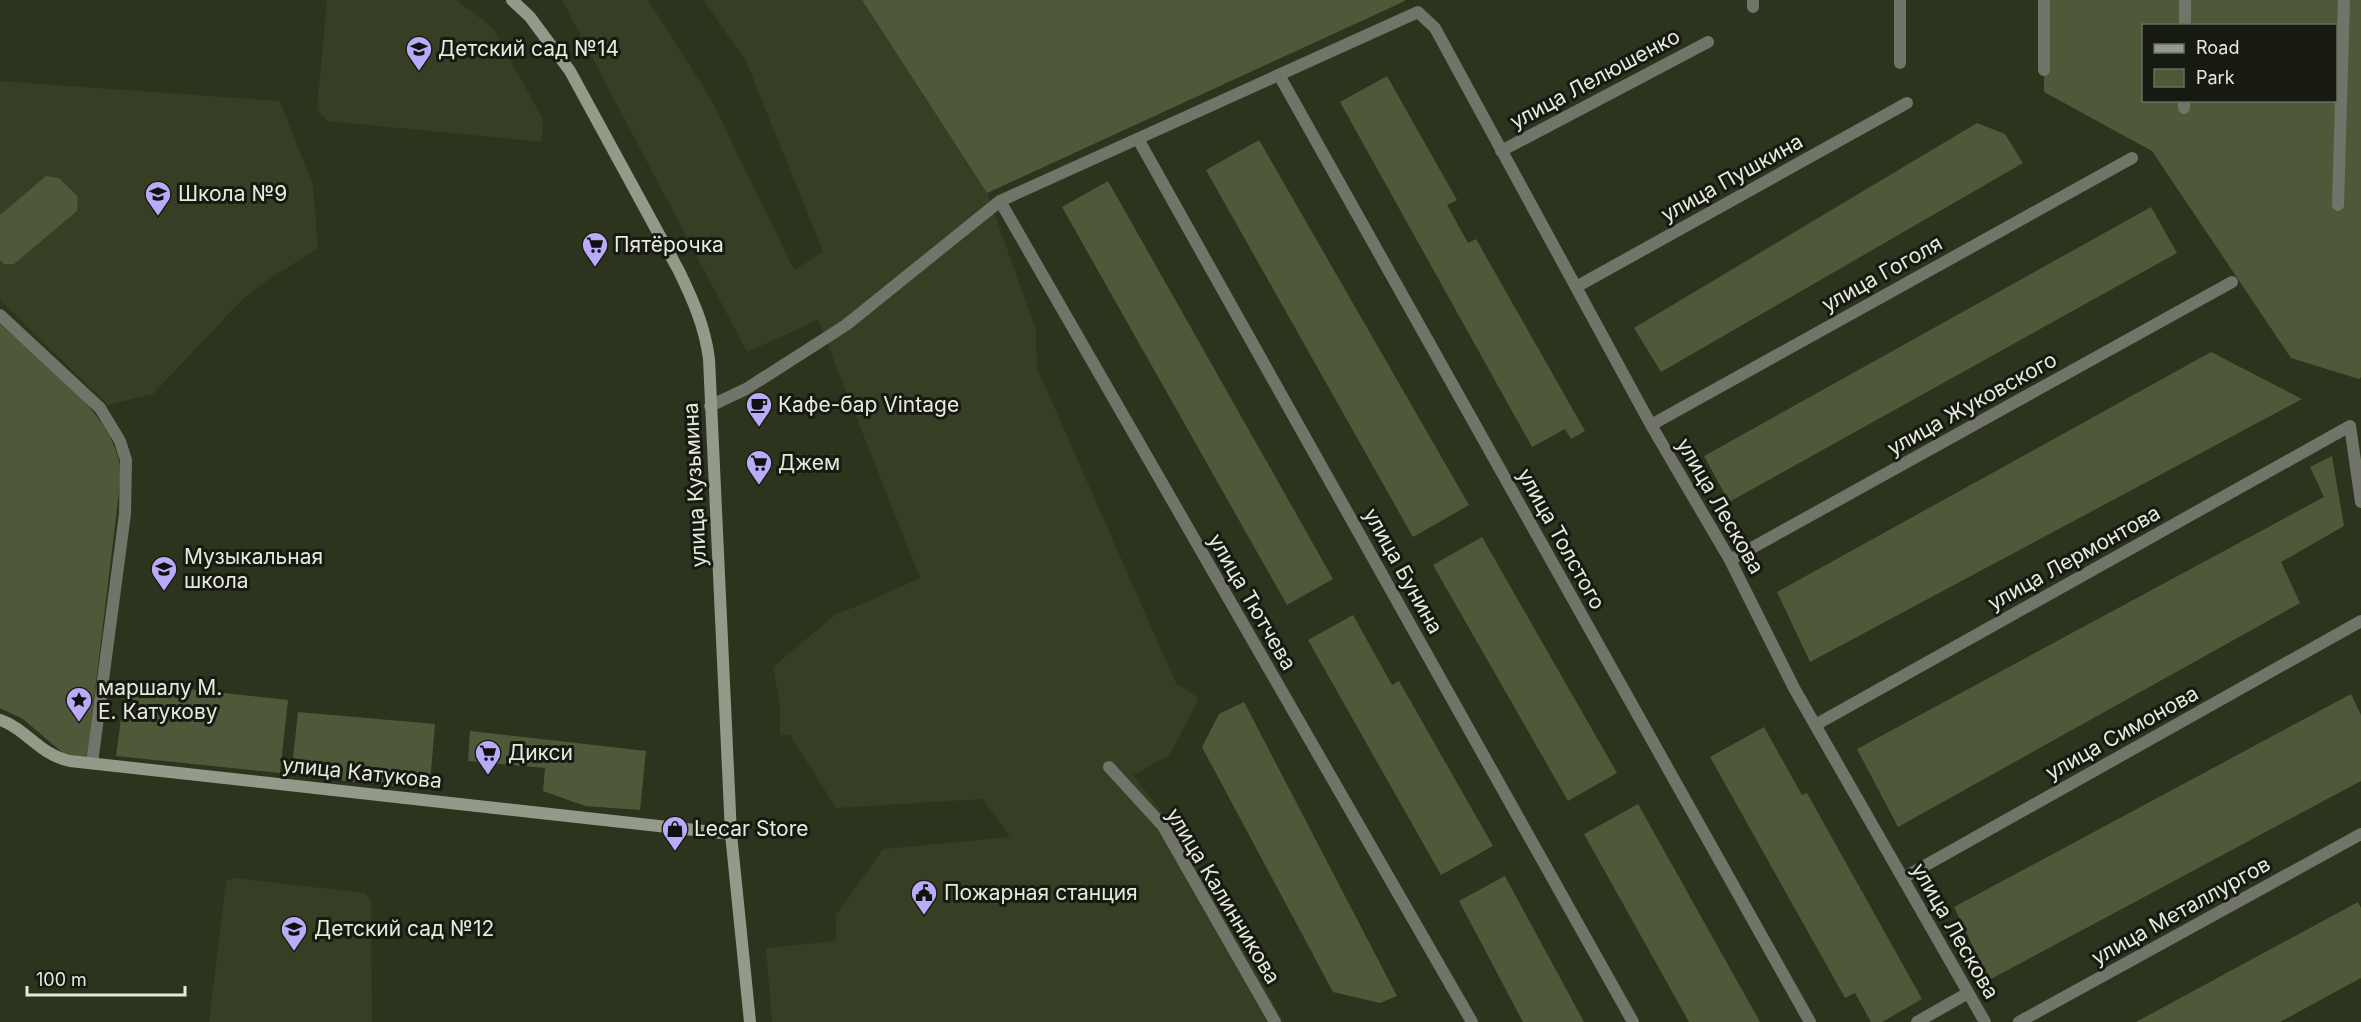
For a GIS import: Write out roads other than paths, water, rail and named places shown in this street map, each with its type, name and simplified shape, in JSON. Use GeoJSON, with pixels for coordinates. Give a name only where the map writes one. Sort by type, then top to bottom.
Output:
{"type":"FeatureCollection","features":[{"type":"Feature","properties":{"kind":"main road","name":"улица Кузьмина"},"geometry":{"type":"LineString","coordinates":[[512,0],[530,17],[570,71],[693,300],[706,338],[731,834],[750,1022]]}},
{"type":"Feature","properties":{"kind":"main road","name":"улица Катукова"},"geometry":{"type":"LineString","coordinates":[[0,720],[10,723],[48,754],[70,761],[731,834]]}},
{"type":"Feature","properties":{"kind":"street"},"geometry":{"type":"LineString","coordinates":[[1900,0],[1900,63]]}},
{"type":"Feature","properties":{"kind":"street"},"geometry":{"type":"LineString","coordinates":[[2044,0],[2044,70]]}},
{"type":"Feature","properties":{"kind":"street"},"geometry":{"type":"LineString","coordinates":[[2184,24],[2185,0]]}},
{"type":"Feature","properties":{"kind":"street"},"geometry":{"type":"LineString","coordinates":[[2338,205],[2344,0]]}},
{"type":"Feature","properties":{"kind":"street"},"geometry":{"type":"LineString","coordinates":[[710,406],[746,389],[846,325],[1000,201],[1279,75],[1417,6]]}},
{"type":"Feature","properties":{"kind":"street","name":"улица Лескова"},"geometry":{"type":"LineString","coordinates":[[1417,6],[1435,28],[1651,425],[1730,560],[1794,688],[1817,724],[1985,1022]]}},
{"type":"Feature","properties":{"kind":"street","name":"улица Лелюшенко"},"geometry":{"type":"LineString","coordinates":[[1501,151],[1708,42]]}},
{"type":"Feature","properties":{"kind":"street","name":"улица Толстого"},"geometry":{"type":"LineString","coordinates":[[1279,75],[1810,1022]]}},
{"type":"Feature","properties":{"kind":"street","name":"улица Пушкина"},"geometry":{"type":"LineString","coordinates":[[1576,287],[1907,103]]}},
{"type":"Feature","properties":{"kind":"street","name":"улица Бунина"},"geometry":{"type":"LineString","coordinates":[[1138,139],[1633,1022]]}},
{"type":"Feature","properties":{"kind":"street","name":"улица Гоголя"},"geometry":{"type":"LineString","coordinates":[[1651,425],[2132,158]]}},
{"type":"Feature","properties":{"kind":"street","name":"улица Тютчева"},"geometry":{"type":"LineString","coordinates":[[1000,201],[1473,1022]]}},
{"type":"Feature","properties":{"kind":"street","name":"улица Жуковского"},"geometry":{"type":"LineString","coordinates":[[1730,560],[2232,282]]}},
{"type":"Feature","properties":{"kind":"street"},"geometry":{"type":"LineString","coordinates":[[0,315],[100,408],[120,441],[126,460],[124,514],[92,763]]}},
{"type":"Feature","properties":{"kind":"street","name":"улица Лермонтова"},"geometry":{"type":"LineString","coordinates":[[1817,724],[2350,426],[2361,502]]}},
{"type":"Feature","properties":{"kind":"street","name":"улица Симонова"},"geometry":{"type":"LineString","coordinates":[[1903,878],[2361,621]]}},
{"type":"Feature","properties":{"kind":"street","name":"улица Калинникова"},"geometry":{"type":"LineString","coordinates":[[1109,767],[1163,826],[1275,1022]]}},
{"type":"Feature","properties":{"kind":"street","name":"улица Металлургов"},"geometry":{"type":"LineString","coordinates":[[2019,1022],[2361,834]]}},
{"type":"Feature","properties":{"kind":"street"},"geometry":{"type":"LineString","coordinates":[[1917,1022],[1968,993]]}},
{"type":"Feature","properties":{"kind":"place","name":"Детский сад №14"},"geometry":{"type":"Point","coordinates":[419,72]}},
{"type":"Feature","properties":{"kind":"place","name":"Школа №9"},"geometry":{"type":"Point","coordinates":[158,217]}},
{"type":"Feature","properties":{"kind":"place","name":"Пятёрочка"},"geometry":{"type":"Point","coordinates":[595,268]}},
{"type":"Feature","properties":{"kind":"place","name":"Кафе-бар Vintage"},"geometry":{"type":"Point","coordinates":[759,428]}},
{"type":"Feature","properties":{"kind":"place","name":"Джем"},"geometry":{"type":"Point","coordinates":[759,486]}},
{"type":"Feature","properties":{"kind":"place","name":"Музыкальная школа"},"geometry":{"type":"Point","coordinates":[164,592]}},
{"type":"Feature","properties":{"kind":"place","name":"маршалу М. Е. Катукову"},"geometry":{"type":"Point","coordinates":[79,723]}},
{"type":"Feature","properties":{"kind":"place","name":"Дикси"},"geometry":{"type":"Point","coordinates":[488,776]}},
{"type":"Feature","properties":{"kind":"place","name":"Lecar Store"},"geometry":{"type":"Point","coordinates":[675,852]}},
{"type":"Feature","properties":{"kind":"place","name":"Пожарная станция"},"geometry":{"type":"Point","coordinates":[924,916]}},
{"type":"Feature","properties":{"kind":"place","name":"Детский сад №12"},"geometry":{"type":"Point","coordinates":[294,952]}}]}
